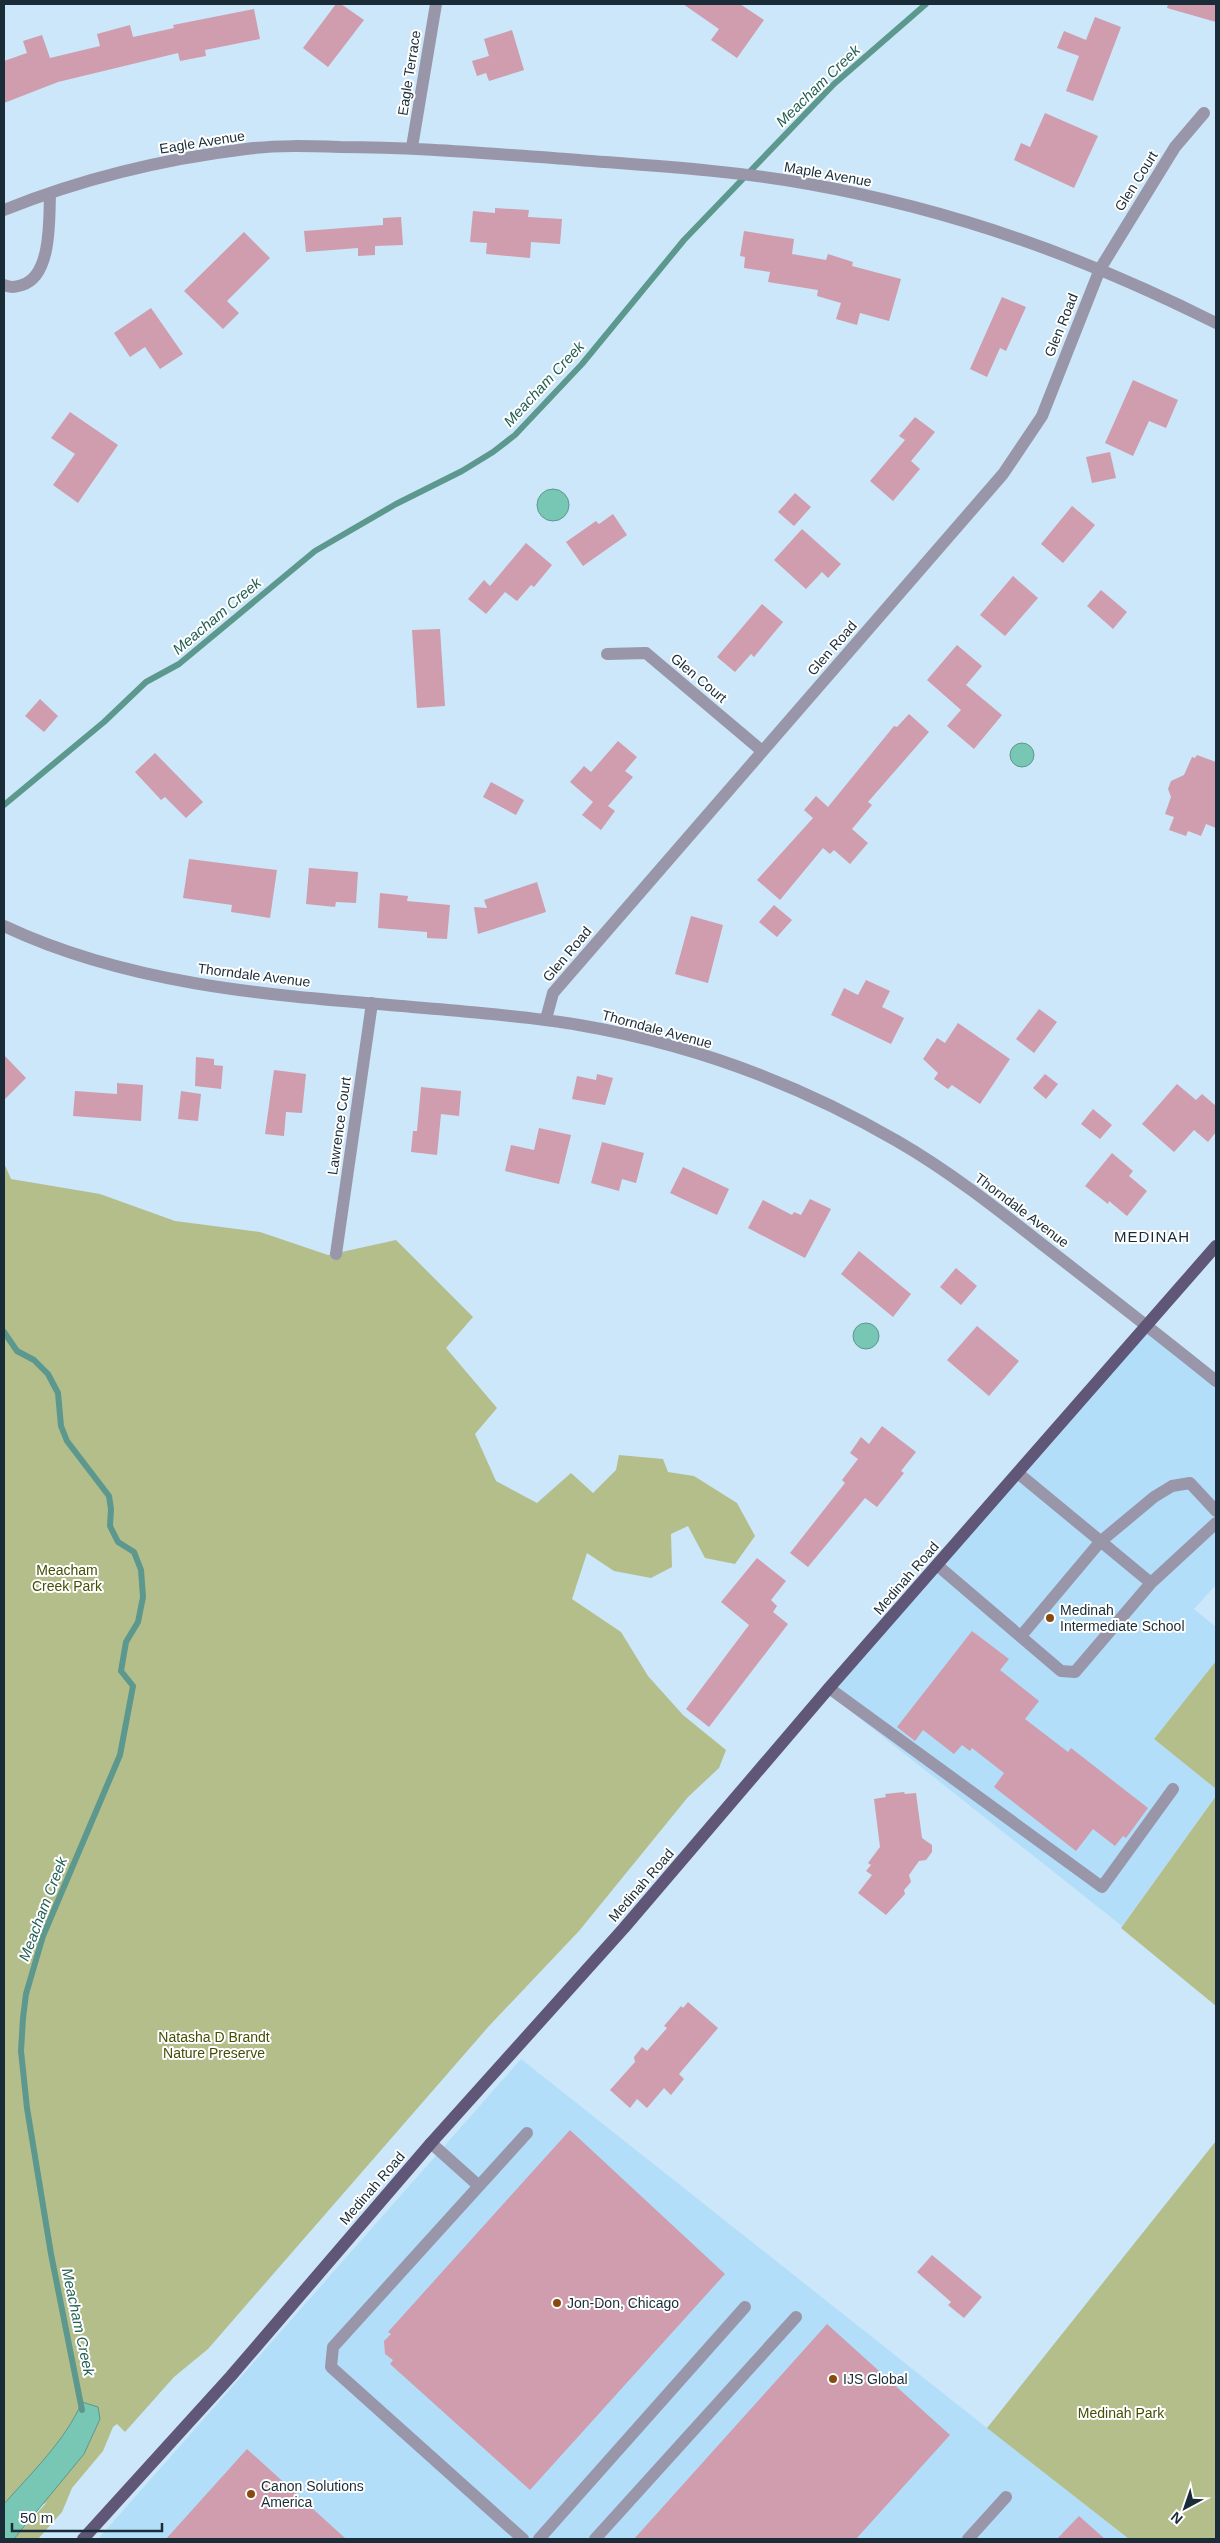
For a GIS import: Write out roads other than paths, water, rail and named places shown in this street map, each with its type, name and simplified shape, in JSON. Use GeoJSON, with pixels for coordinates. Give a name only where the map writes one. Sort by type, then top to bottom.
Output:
{"type":"FeatureCollection","features":[{"type":"Feature","properties":{"kind":"main road","name":"Medinah Road"},"geometry":{"type":"LineString","coordinates":[[84,2539],[231,2376],[431,2143],[624,1928],[829,1688],[1148,1326],[1216,1246]]}},
{"type":"Feature","properties":{"kind":"street","name":"Eagle Terrace"},"geometry":{"type":"LineString","coordinates":[[412,147],[436,4]]}},
{"type":"Feature","properties":{"kind":"street","name":"Glen Court"},"geometry":{"type":"LineString","coordinates":[[1100,269],[1174,147],[1204,113]]}},
{"type":"Feature","properties":{"kind":"street","name":"Eagle Avenue"},"geometry":{"type":"LineString","coordinates":[[4,210],[102,177],[169,161],[248,149],[300,146],[412,147]]}},
{"type":"Feature","properties":{"kind":"street","name":"Maple Avenue"},"geometry":{"type":"LineString","coordinates":[[412,147],[718,173],[814,185],[955,217],[1047,247],[1152,291],[1216,323]]}},
{"type":"Feature","properties":{"kind":"street"},"geometry":{"type":"LineString","coordinates":[[4,285],[11,288],[26,284],[36,277],[46,246],[50,194]]}},
{"type":"Feature","properties":{"kind":"street","name":"Glen Road"},"geometry":{"type":"LineString","coordinates":[[546,1019],[552,994],[1003,474],[1042,416],[1100,269]]}},
{"type":"Feature","properties":{"kind":"street","name":"Glen Court"},"geometry":{"type":"LineString","coordinates":[[607,654],[646,652],[762,751]]}},
{"type":"Feature","properties":{"kind":"street","name":"Thorndale Avenue"},"geometry":{"type":"LineString","coordinates":[[4,926],[70,952],[116,966],[194,984],[546,1019],[634,1036],[756,1073],[831,1106],[898,1142],[976,1193],[1216,1381]]}},
{"type":"Feature","properties":{"kind":"street","name":"Lawrence Court"},"geometry":{"type":"LineString","coordinates":[[336,1254],[372,1003]]}},
{"type":"Feature","properties":{"kind":"street"},"geometry":{"type":"LineString","coordinates":[[1018,1473],[1151,1583]]}},
{"type":"Feature","properties":{"kind":"street"},"geometry":{"type":"LineString","coordinates":[[1021,1636],[1100,1542],[1154,1497],[1172,1486],[1190,1484],[1216,1511]]}},
{"type":"Feature","properties":{"kind":"street"},"geometry":{"type":"LineString","coordinates":[[937,1565],[1061,1671],[1075,1672],[1151,1583],[1216,1523]]}},
{"type":"Feature","properties":{"kind":"street"},"geometry":{"type":"LineString","coordinates":[[829,1688],[1102,1887],[1173,1789]]}},
{"type":"Feature","properties":{"kind":"street"},"geometry":{"type":"LineString","coordinates":[[524,2539],[331,2367],[333,2347],[527,2133]]}},
{"type":"Feature","properties":{"kind":"street"},"geometry":{"type":"LineString","coordinates":[[431,2143],[479,2186]]}},
{"type":"Feature","properties":{"kind":"street"},"geometry":{"type":"LineString","coordinates":[[539,2539],[745,2307]]}},
{"type":"Feature","properties":{"kind":"street"},"geometry":{"type":"LineString","coordinates":[[595,2539],[796,2317]]}},
{"type":"Feature","properties":{"kind":"street"},"geometry":{"type":"LineString","coordinates":[[968,2539],[1006,2497]]}},
{"type":"Feature","properties":{"kind":"waterway","name":"Meacham Creek"},"geometry":{"type":"LineString","coordinates":[[4,805],[104,722],[146,682],[179,664],[315,551],[396,504],[462,471],[493,452],[515,435],[582,364],[684,240],[834,84],[926,4]]}},
{"type":"Feature","properties":{"kind":"waterway","name":"Meacham Creek"},"geometry":{"type":"LineString","coordinates":[[4,1332],[17,1351],[34,1360],[48,1374],[58,1393],[61,1426],[67,1441],[109,1496],[111,1509],[110,1526],[118,1542],[134,1552],[141,1570],[143,1597],[138,1622],[126,1642],[121,1671],[133,1686],[120,1755],[43,1936],[26,1994],[23,2018],[21,2051],[27,2108],[51,2254],[82,2410]]}},
{"type":"Feature","properties":{"kind":"place","name":"Medinah Intermediate School"},"geometry":{"type":"Point","coordinates":[1050,1618]}},
{"type":"Feature","properties":{"kind":"place","name":"Jon-Don, Chicago"},"geometry":{"type":"Point","coordinates":[557,2303]}},
{"type":"Feature","properties":{"kind":"place","name":"IJS Global"},"geometry":{"type":"Point","coordinates":[833,2379]}},
{"type":"Feature","properties":{"kind":"place","name":"Canon Solutions America"},"geometry":{"type":"Point","coordinates":[251,2494]}},
{"type":"Feature","properties":{"kind":"district","name":"MEDINAH"},"geometry":{"type":"Point","coordinates":[1152,1237]}},
{"type":"Feature","properties":{"kind":"park label","name":"Meacham Creek Park"},"geometry":{"type":"Point","coordinates":[67,1578]}},
{"type":"Feature","properties":{"kind":"park label","name":"Natasha D Brandt Nature Preserve"},"geometry":{"type":"Point","coordinates":[214,2046]}},
{"type":"Feature","properties":{"kind":"park label","name":"Medinah Park"},"geometry":{"type":"Point","coordinates":[1121,2413]}}]}
